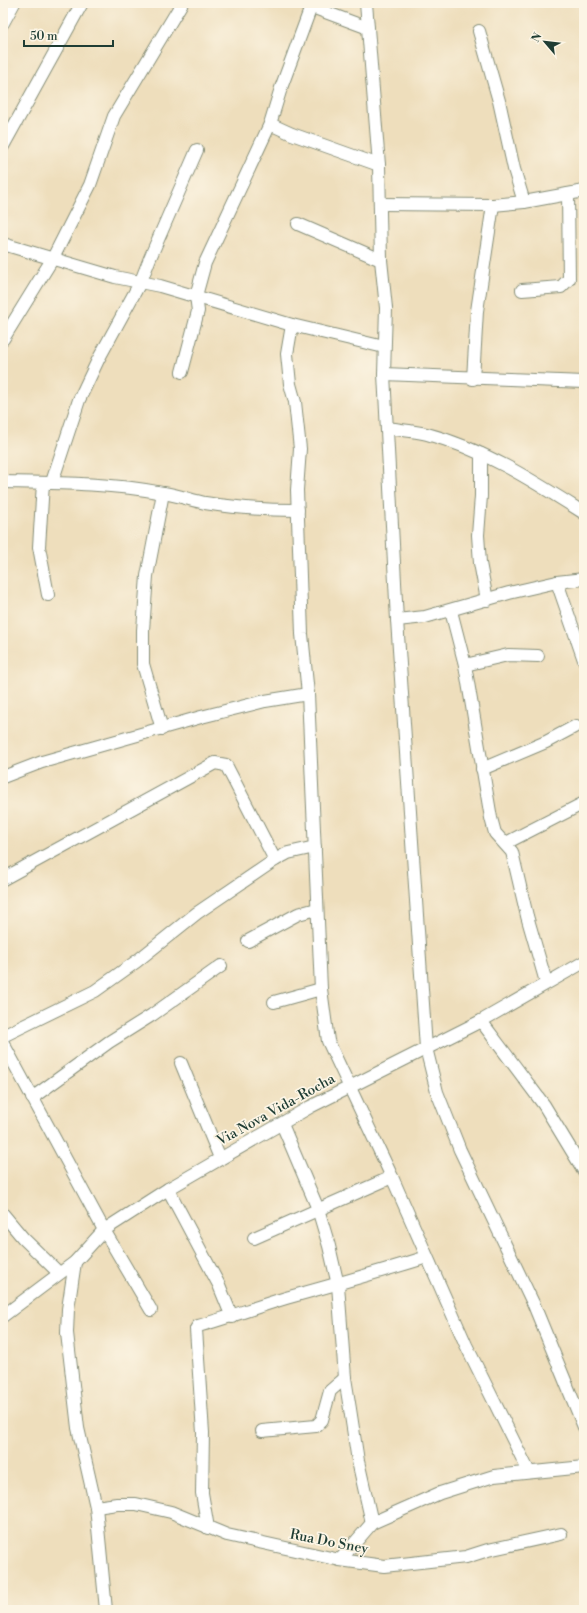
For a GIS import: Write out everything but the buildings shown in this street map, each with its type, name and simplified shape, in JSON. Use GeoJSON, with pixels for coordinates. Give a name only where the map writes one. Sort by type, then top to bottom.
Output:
{"type":"FeatureCollection","features":[{"type":"Feature","properties":{"kind":"street"},"geometry":{"type":"LineString","coordinates":[[3,23],[14,3]]}},
{"type":"Feature","properties":{"kind":"street"},"geometry":{"type":"LineString","coordinates":[[3,146],[82,3]]}},
{"type":"Feature","properties":{"kind":"street"},"geometry":{"type":"LineString","coordinates":[[3,340],[53,258],[90,186],[114,116],[182,3]]}},
{"type":"Feature","properties":{"kind":"street"},"geometry":{"type":"LineString","coordinates":[[366,3],[379,164],[381,260],[386,308],[384,374],[397,620],[426,1048],[437,1092],[455,1138],[534,1305],[584,1427]]}},
{"type":"Feature","properties":{"kind":"street"},"geometry":{"type":"LineString","coordinates":[[182,372],[198,311],[196,296],[205,263],[270,124],[306,5],[368,28]]}},
{"type":"Feature","properties":{"kind":"street"},"geometry":{"type":"LineString","coordinates":[[479,31],[499,101],[514,169],[524,202]]}},
{"type":"Feature","properties":{"kind":"street"},"geometry":{"type":"LineString","coordinates":[[270,124],[292,134],[379,164]]}},
{"type":"Feature","properties":{"kind":"street"},"geometry":{"type":"LineString","coordinates":[[48,595],[39,547],[47,483],[79,400],[141,281],[197,150]]}},
{"type":"Feature","properties":{"kind":"street"},"geometry":{"type":"LineString","coordinates":[[380,204],[493,205],[524,202],[584,191]]}},
{"type":"Feature","properties":{"kind":"street"},"geometry":{"type":"LineString","coordinates":[[522,290],[561,287],[569,279],[568,194]]}},
{"type":"Feature","properties":{"kind":"street"},"geometry":{"type":"LineString","coordinates":[[473,379],[477,311],[493,205]]}},
{"type":"Feature","properties":{"kind":"street"},"geometry":{"type":"LineString","coordinates":[[298,224],[381,260]]}},
{"type":"Feature","properties":{"kind":"street"},"geometry":{"type":"LineString","coordinates":[[3,244],[115,277],[141,281],[196,296],[292,325],[384,347]]}},
{"type":"Feature","properties":{"kind":"street"},"geometry":{"type":"LineString","coordinates":[[292,325],[287,354],[290,384],[295,402],[300,449],[297,490],[302,634],[308,694],[321,988],[328,1040],[392,1177],[466,1345],[529,1472]]}},
{"type":"Feature","properties":{"kind":"street"},"geometry":{"type":"LineString","coordinates":[[384,374],[473,379],[584,382]]}},
{"type":"Feature","properties":{"kind":"street"},"geometry":{"type":"LineString","coordinates":[[387,428],[426,434],[471,449],[551,492],[584,513]]}},
{"type":"Feature","properties":{"kind":"street"},"geometry":{"type":"LineString","coordinates":[[481,454],[481,496],[478,535],[480,563],[487,600]]}},
{"type":"Feature","properties":{"kind":"street"},"geometry":{"type":"LineString","coordinates":[[3,482],[111,486],[163,493],[204,503],[226,506],[266,510],[298,510]]}},
{"type":"Feature","properties":{"kind":"street"},"geometry":{"type":"LineString","coordinates":[[162,729],[143,664],[143,637],[147,576],[163,493]]}},
{"type":"Feature","properties":{"kind":"street"},"geometry":{"type":"LineString","coordinates":[[397,620],[425,617],[451,611],[509,593],[557,582],[584,579]]}},
{"type":"Feature","properties":{"kind":"street"},"geometry":{"type":"LineString","coordinates":[[557,582],[584,660]]}},
{"type":"Feature","properties":{"kind":"street"},"geometry":{"type":"LineString","coordinates":[[451,611],[465,665],[491,818],[495,833],[506,843],[512,852],[527,916],[546,982]]}},
{"type":"Feature","properties":{"kind":"street"},"geometry":{"type":"LineString","coordinates":[[465,665],[508,655],[538,656]]}},
{"type":"Feature","properties":{"kind":"street"},"geometry":{"type":"LineString","coordinates":[[3,777],[42,762],[162,729],[265,701],[308,694]]}},
{"type":"Feature","properties":{"kind":"street"},"geometry":{"type":"LineString","coordinates":[[482,769],[546,742],[576,726]]}},
{"type":"Feature","properties":{"kind":"street"},"geometry":{"type":"LineString","coordinates":[[3,879],[215,763],[226,765],[275,860]]}},
{"type":"Feature","properties":{"kind":"street"},"geometry":{"type":"LineString","coordinates":[[506,843],[584,803]]}},
{"type":"Feature","properties":{"kind":"street"},"geometry":{"type":"LineString","coordinates":[[3,1036],[96,991],[132,965],[197,913],[275,860],[288,853],[315,847]]}},
{"type":"Feature","properties":{"kind":"street"},"geometry":{"type":"LineString","coordinates":[[248,941],[298,914],[317,909]]}},
{"type":"Feature","properties":{"kind":"street","name":"Via Nova Vida-Rocha"},"geometry":{"type":"LineString","coordinates":[[3,1316],[74,1262],[104,1230],[168,1189],[310,1107],[481,1021],[546,982],[584,962]]}},
{"type":"Feature","properties":{"kind":"street"},"geometry":{"type":"LineString","coordinates":[[32,1098],[109,1042],[152,1015],[221,966]]}},
{"type":"Feature","properties":{"kind":"street"},"geometry":{"type":"LineString","coordinates":[[274,1002],[321,988]]}},
{"type":"Feature","properties":{"kind":"street"},"geometry":{"type":"LineString","coordinates":[[481,1021],[544,1105],[584,1171]]}},
{"type":"Feature","properties":{"kind":"street"},"geometry":{"type":"LineString","coordinates":[[3,1043],[104,1230],[151,1310]]}},
{"type":"Feature","properties":{"kind":"street"},"geometry":{"type":"LineString","coordinates":[[181,1062],[220,1158]]}},
{"type":"Feature","properties":{"kind":"street"},"geometry":{"type":"LineString","coordinates":[[282,1124],[318,1209],[329,1246],[338,1285],[345,1378],[358,1461],[372,1523]]}},
{"type":"Feature","properties":{"kind":"street"},"geometry":{"type":"LineString","coordinates":[[254,1238],[392,1177]]}},
{"type":"Feature","properties":{"kind":"street"},"geometry":{"type":"LineString","coordinates":[[168,1189],[207,1261],[232,1317]]}},
{"type":"Feature","properties":{"kind":"street"},"geometry":{"type":"LineString","coordinates":[[3,1214],[23,1238],[59,1273]]}},
{"type":"Feature","properties":{"kind":"street"},"geometry":{"type":"LineString","coordinates":[[208,1528],[202,1493],[203,1433],[196,1329],[198,1326],[232,1317],[284,1299],[338,1285],[427,1258]]}},
{"type":"Feature","properties":{"kind":"street"},"geometry":{"type":"LineString","coordinates":[[74,1262],[68,1309],[67,1333],[78,1428],[96,1507],[106,1610]]}},
{"type":"Feature","properties":{"kind":"street"},"geometry":{"type":"LineString","coordinates":[[262,1430],[316,1426],[322,1420],[330,1391],[345,1378]]}},
{"type":"Feature","properties":{"kind":"street"},"geometry":{"type":"LineString","coordinates":[[340,1560],[372,1523],[440,1493],[494,1476],[584,1467]]}},
{"type":"Feature","properties":{"kind":"street","name":"Rua Do Sney"},"geometry":{"type":"LineString","coordinates":[[96,1507],[117,1504],[136,1504],[171,1512],[227,1535],[340,1560],[384,1566],[466,1557],[488,1550],[561,1534]]}}]}
